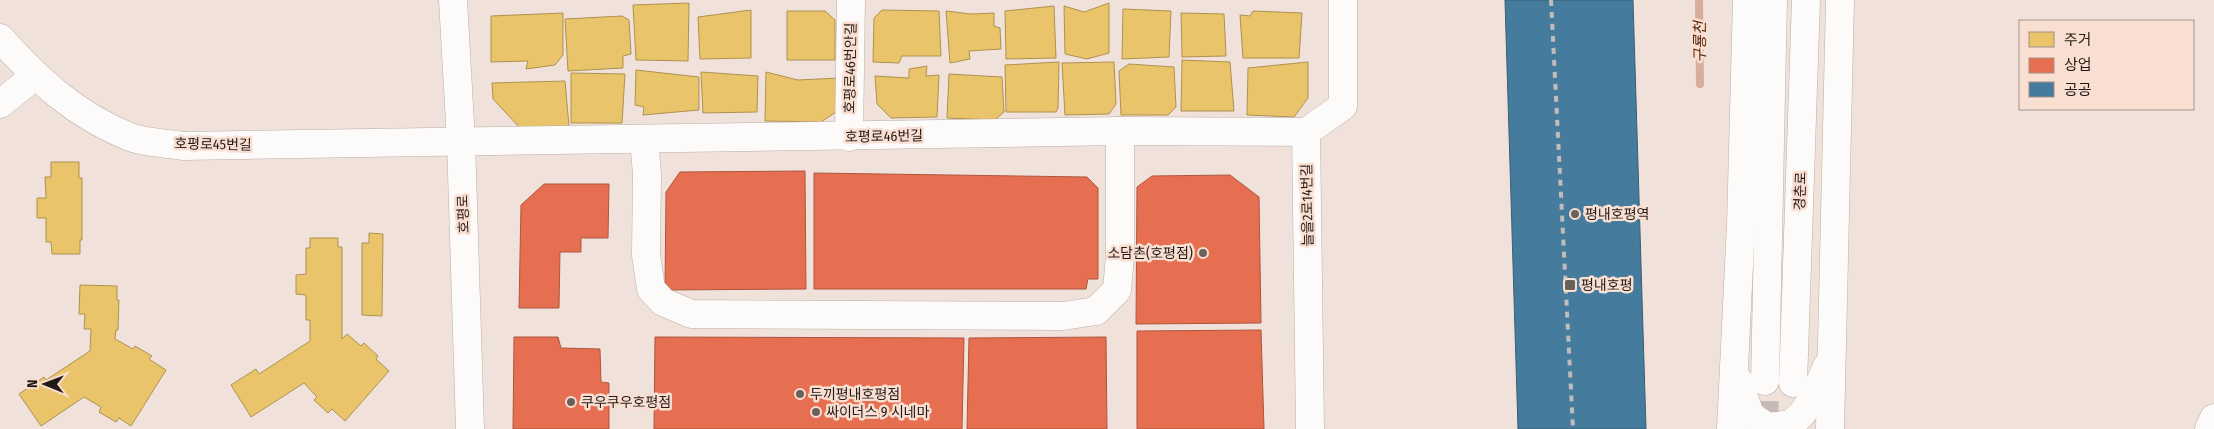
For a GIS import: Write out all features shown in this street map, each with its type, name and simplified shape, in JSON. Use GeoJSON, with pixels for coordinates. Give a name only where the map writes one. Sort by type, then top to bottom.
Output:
{"type":"FeatureCollection","features":[{"type":"Feature","properties":{"kind":"street","name":"호평로"},"geometry":{"type":"LineString","coordinates":[[453,0],[461,141],[470,429]]}},
{"type":"Feature","properties":{"kind":"street","name":"호평로46번안길"},"geometry":{"type":"LineString","coordinates":[[849,137],[851,0]]}},
{"type":"Feature","properties":{"kind":"street"},"geometry":{"type":"LineString","coordinates":[[1306,132],[1343,106],[1343,0]]}},
{"type":"Feature","properties":{"kind":"street"},"geometry":{"type":"LineString","coordinates":[[1731,429],[1741,224],[1747,0]]}},
{"type":"Feature","properties":{"kind":"street"},"geometry":{"type":"LineString","coordinates":[[1765,381],[1774,0]]}},
{"type":"Feature","properties":{"kind":"street","name":"경춘로"},"geometry":{"type":"LineString","coordinates":[[1793,383],[1806,0]]}},
{"type":"Feature","properties":{"kind":"street"},"geometry":{"type":"LineString","coordinates":[[1830,429],[1840,0]]}},
{"type":"Feature","properties":{"kind":"street","name":"호평로45번길"},"geometry":{"type":"LineString","coordinates":[[0,38],[35,76],[72,107],[132,137],[183,146],[461,141]]}},
{"type":"Feature","properties":{"kind":"street"},"geometry":{"type":"LineString","coordinates":[[0,104],[35,76]]}},
{"type":"Feature","properties":{"kind":"street","name":"호평로46번길"},"geometry":{"type":"LineString","coordinates":[[461,141],[849,137],[1120,131],[1306,132]]}},
{"type":"Feature","properties":{"kind":"street"},"geometry":{"type":"LineString","coordinates":[[644,139],[647,174],[646,255],[650,289],[662,302],[691,314],[1063,316],[1096,311],[1117,290],[1120,256],[1120,131]]}},
{"type":"Feature","properties":{"kind":"street","name":"늘을2로14번길"},"geometry":{"type":"LineString","coordinates":[[1306,132],[1310,429]]}},
{"type":"Feature","properties":{"kind":"street"},"geometry":{"type":"LineString","coordinates":[[1734,355],[1740,391],[1750,415],[1767,427],[1791,423],[1805,409],[1818,388],[1832,355]]}},
{"type":"Feature","properties":{"kind":"street"},"geometry":{"type":"LineString","coordinates":[[2209,429],[2214,418]]}},
{"type":"Feature","properties":{"kind":"building: 주거"},"geometry":{"type":"Polygon","coordinates":[[[689,3],[688,61],[636,60],[633,5],[689,3]]]}},
{"type":"Feature","properties":{"kind":"building: 주거"},"geometry":{"type":"Polygon","coordinates":[[[1109,3],[1109,53],[1087,59],[1065,54],[1064,6],[1084,12],[1109,3]]]}},
{"type":"Feature","properties":{"kind":"building: 주거"},"geometry":{"type":"Polygon","coordinates":[[[1054,6],[1056,58],[1006,59],[1005,11],[1054,6]]]}},
{"type":"Feature","properties":{"kind":"building: 주거"},"geometry":{"type":"Polygon","coordinates":[[[1123,9],[1171,11],[1169,57],[1122,59],[1123,9]]]}},
{"type":"Feature","properties":{"kind":"building: 주거"},"geometry":{"type":"Polygon","coordinates":[[[751,10],[751,58],[700,59],[698,17],[751,10]]]}},
{"type":"Feature","properties":{"kind":"building: 주거"},"geometry":{"type":"Polygon","coordinates":[[[882,10],[939,11],[941,56],[902,56],[899,63],[873,62],[874,18],[882,10]]]}},
{"type":"Feature","properties":{"kind":"building: 주거"},"geometry":{"type":"Polygon","coordinates":[[[787,11],[825,11],[835,20],[835,60],[787,60],[787,11]]]}},
{"type":"Feature","properties":{"kind":"building: 주거"},"geometry":{"type":"Polygon","coordinates":[[[946,11],[971,14],[994,13],[994,26],[1000,28],[1001,49],[969,51],[970,59],[950,63],[946,11]]]}},
{"type":"Feature","properties":{"kind":"building: 주거"},"geometry":{"type":"Polygon","coordinates":[[[1253,11],[1302,13],[1299,58],[1243,58],[1240,15],[1250,16],[1253,11]]]}},
{"type":"Feature","properties":{"kind":"building: 주거"},"geometry":{"type":"Polygon","coordinates":[[[563,13],[563,55],[555,65],[526,69],[528,61],[491,62],[491,16],[563,13]]]}},
{"type":"Feature","properties":{"kind":"building: 주거"},"geometry":{"type":"Polygon","coordinates":[[[1181,13],[1224,14],[1226,56],[1182,57],[1181,13]]]}},
{"type":"Feature","properties":{"kind":"building: 주거"},"geometry":{"type":"Polygon","coordinates":[[[622,16],[629,20],[631,54],[623,56],[623,68],[568,71],[565,19],[622,16]]]}},
{"type":"Feature","properties":{"kind":"building: 주거"},"geometry":{"type":"Polygon","coordinates":[[[1182,60],[1230,62],[1234,111],[1181,111],[1182,60]]]}},
{"type":"Feature","properties":{"kind":"building: 주거"},"geometry":{"type":"Polygon","coordinates":[[[1059,62],[1058,108],[1056,112],[1006,112],[1005,65],[1059,62]]]}},
{"type":"Feature","properties":{"kind":"building: 주거"},"geometry":{"type":"Polygon","coordinates":[[[1114,62],[1116,104],[1109,114],[1065,115],[1062,63],[1114,62]]]}},
{"type":"Feature","properties":{"kind":"building: 주거"},"geometry":{"type":"Polygon","coordinates":[[[1308,62],[1308,98],[1294,117],[1247,115],[1248,68],[1308,62]]]}},
{"type":"Feature","properties":{"kind":"building: 주거"},"geometry":{"type":"Polygon","coordinates":[[[1129,64],[1174,67],[1176,107],[1168,115],[1121,115],[1119,71],[1129,64]]]}},
{"type":"Feature","properties":{"kind":"building: 주거"},"geometry":{"type":"Polygon","coordinates":[[[927,66],[926,76],[939,75],[937,117],[891,118],[877,104],[875,76],[909,78],[909,69],[927,66]]]}},
{"type":"Feature","properties":{"kind":"building: 주거"},"geometry":{"type":"Polygon","coordinates":[[[636,70],[699,77],[699,110],[643,115],[644,107],[635,105],[636,70]]]}},
{"type":"Feature","properties":{"kind":"building: 주거"},"geometry":{"type":"Polygon","coordinates":[[[701,72],[758,76],[757,112],[703,113],[701,72]]]}},
{"type":"Feature","properties":{"kind":"building: 주거"},"geometry":{"type":"Polygon","coordinates":[[[766,72],[798,80],[840,78],[836,112],[821,122],[765,121],[766,72]]]}},
{"type":"Feature","properties":{"kind":"building: 주거"},"geometry":{"type":"Polygon","coordinates":[[[571,73],[625,74],[622,123],[571,123],[571,73]]]}},
{"type":"Feature","properties":{"kind":"building: 주거"},"geometry":{"type":"Polygon","coordinates":[[[949,74],[1002,77],[1004,112],[995,120],[947,118],[949,74]]]}},
{"type":"Feature","properties":{"kind":"building: 주거"},"geometry":{"type":"Polygon","coordinates":[[[565,81],[569,126],[520,128],[493,99],[492,83],[565,81]]]}},
{"type":"Feature","properties":{"kind":"building: 주거"},"geometry":{"type":"Polygon","coordinates":[[[51,162],[79,162],[79,178],[82,178],[82,240],[80,240],[80,254],[52,254],[51,242],[46,242],[46,218],[37,218],[37,198],[46,198],[45,177],[51,177],[51,162]]]}},
{"type":"Feature","properties":{"kind":"building: 주거"},"geometry":{"type":"Polygon","coordinates":[[[369,233],[383,234],[382,316],[362,315],[362,243],[369,243],[369,233]]]}},
{"type":"Feature","properties":{"kind":"building: 주거"},"geometry":{"type":"Polygon","coordinates":[[[310,238],[338,238],[338,247],[342,247],[342,339],[347,334],[361,346],[364,343],[378,356],[376,359],[389,371],[345,421],[332,409],[328,413],[314,400],[317,397],[304,383],[251,417],[231,385],[256,369],[259,374],[310,341],[310,320],[306,320],[306,295],[296,294],[296,275],[306,274],[306,248],[310,248],[310,238]]]}},
{"type":"Feature","properties":{"kind":"building: 주거"},"geometry":{"type":"Polygon","coordinates":[[[80,285],[117,286],[117,300],[119,300],[118,330],[116,330],[115,339],[133,349],[135,346],[152,356],[149,359],[166,370],[131,426],[119,418],[116,422],[99,412],[101,407],[84,397],[41,426],[19,394],[44,377],[46,380],[90,351],[91,329],[84,329],[85,314],[79,314],[80,285]]]}},
{"type":"Feature","properties":{"kind":"building: 상업"},"geometry":{"type":"Polygon","coordinates":[[[805,171],[806,289],[665,290],[666,192],[680,172],[805,171]]]}},
{"type":"Feature","properties":{"kind":"building: 상업"},"geometry":{"type":"Polygon","coordinates":[[[814,173],[1087,177],[1098,188],[1098,279],[1088,279],[1086,289],[814,289],[814,173]]]}},
{"type":"Feature","properties":{"kind":"building: 상업"},"geometry":{"type":"Polygon","coordinates":[[[1230,175],[1259,197],[1261,323],[1136,324],[1137,187],[1152,176],[1230,175]]]}},
{"type":"Feature","properties":{"kind":"building: 상업"},"geometry":{"type":"Polygon","coordinates":[[[544,184],[609,184],[608,238],[581,238],[581,252],[560,252],[559,308],[519,308],[521,205],[544,184]]]}},
{"type":"Feature","properties":{"kind":"building: 상업"},"geometry":{"type":"Polygon","coordinates":[[[1261,330],[1264,429],[1137,429],[1137,331],[1261,330]]]}},
{"type":"Feature","properties":{"kind":"building: 상업"},"geometry":{"type":"Polygon","coordinates":[[[514,337],[558,337],[561,348],[600,349],[601,382],[609,383],[609,429],[513,429],[514,337]]]}},
{"type":"Feature","properties":{"kind":"building: 상업"},"geometry":{"type":"Polygon","coordinates":[[[655,337],[964,338],[962,429],[654,429],[655,337]]]}},
{"type":"Feature","properties":{"kind":"building: 상업"},"geometry":{"type":"Polygon","coordinates":[[[1106,337],[1107,429],[967,429],[969,338],[1106,337]]]}},
{"type":"Feature","properties":{"kind":"building: 공공","name":"평내호평역"},"geometry":{"type":"Polygon","coordinates":[[[1505,0],[1633,0],[1646,429],[1518,429],[1505,0]]]}},
{"type":"Feature","properties":{"kind":"waterway","name":"구룡천"},"geometry":{"type":"LineString","coordinates":[[1699,0],[1700,84]]}},
{"type":"Feature","properties":{"kind":"tunnel"},"geometry":{"type":"LineString","coordinates":[[1764,429],[1765,381]]}},
{"type":"Feature","properties":{"kind":"railway"},"geometry":{"type":"LineString","coordinates":[[1551,0],[1573,429]]}},
{"type":"Feature","properties":{"kind":"place","name":"평내호평역"},"geometry":{"type":"Point","coordinates":[1575,214]}},
{"type":"Feature","properties":{"kind":"place","name":"소담촌(호평점)"},"geometry":{"type":"Point","coordinates":[1203,253]}},
{"type":"Feature","properties":{"kind":"place","name":"평내호평"},"geometry":{"type":"Point","coordinates":[1570,285]}},
{"type":"Feature","properties":{"kind":"place","name":"두끼평내호평점"},"geometry":{"type":"Point","coordinates":[800,394]}},
{"type":"Feature","properties":{"kind":"place","name":"쿠우쿠우호평점"},"geometry":{"type":"Point","coordinates":[571,402]}},
{"type":"Feature","properties":{"kind":"place","name":"싸이더스 9 시네마"},"geometry":{"type":"Point","coordinates":[816,412]}}]}
